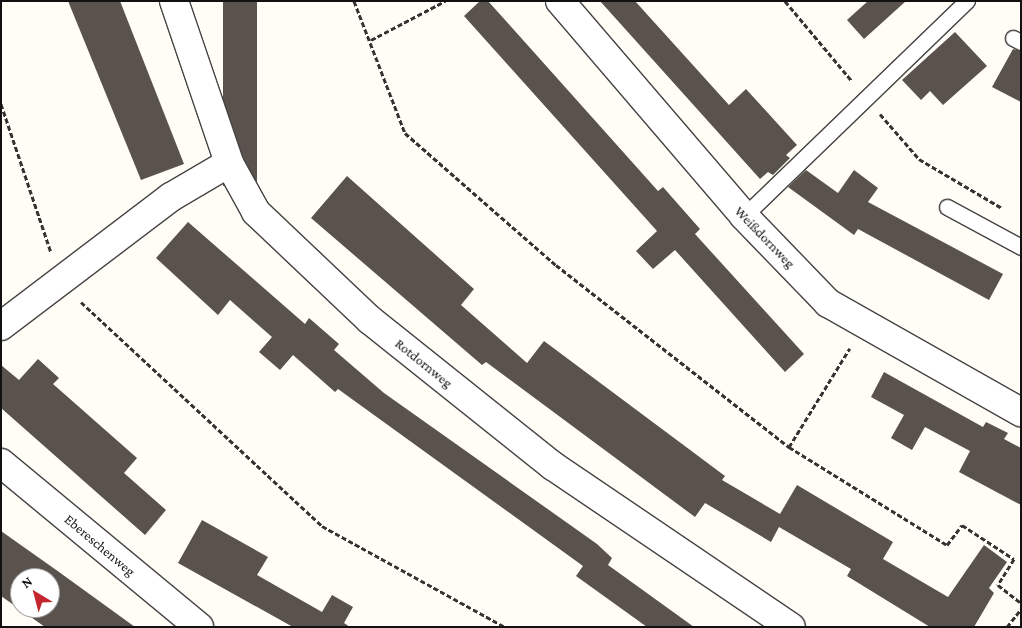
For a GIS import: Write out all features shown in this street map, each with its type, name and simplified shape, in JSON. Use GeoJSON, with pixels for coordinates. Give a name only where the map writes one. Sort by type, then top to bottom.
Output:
{"type":"FeatureCollection","features":[{"type":"Feature","properties":{"kind":"street","name":"Rotdornweg"},"geometry":{"type":"LineString","coordinates":[[174,1],[229,163],[256,212],[370,320],[553,466],[791,627]]}},
{"type":"Feature","properties":{"kind":"street","name":"Weißdornweg"},"geometry":{"type":"LineString","coordinates":[[560,1],[744,216],[828,303],[864,326],[1021,412]]}},
{"type":"Feature","properties":{"kind":"street"},"geometry":{"type":"LineString","coordinates":[[1,326],[62,284],[171,197],[229,163]]}},
{"type":"Feature","properties":{"kind":"street","name":"Ebereschenweg"},"geometry":{"type":"LineString","coordinates":[[1,463],[199,627]]}},
{"type":"Feature","properties":{"kind":"lane"},"geometry":{"type":"LineString","coordinates":[[744,216],[967,1]]}},
{"type":"Feature","properties":{"kind":"lane"},"geometry":{"type":"LineString","coordinates":[[947,207],[1021,247]]}},
{"type":"Feature","properties":{"kind":"path"},"geometry":{"type":"LineString","coordinates":[[354,1],[372,40],[405,133],[556,266],[789,447],[947,545],[962,525],[1014,560],[998,585],[1021,603]]}},
{"type":"Feature","properties":{"kind":"path"},"geometry":{"type":"LineString","coordinates":[[372,40],[445,1]]}},
{"type":"Feature","properties":{"kind":"path"},"geometry":{"type":"LineString","coordinates":[[785,1],[918,160],[1007,212]]}},
{"type":"Feature","properties":{"kind":"path"},"geometry":{"type":"LineString","coordinates":[[1,104],[62,284],[322,526],[505,627]]}},
{"type":"Feature","properties":{"kind":"path"},"geometry":{"type":"LineString","coordinates":[[789,447],[864,326]]}},
{"type":"Feature","properties":{"kind":"path"},"geometry":{"type":"LineString","coordinates":[[1007,627],[1021,608]]}},
{"type":"Feature","properties":{"kind":"building"},"geometry":{"type":"Polygon","coordinates":[[[68,1],[120,1],[184,164],[141,180],[68,1]]]}},
{"type":"Feature","properties":{"kind":"building"},"geometry":{"type":"Polygon","coordinates":[[[223,1],[257,1],[257,186],[223,186],[223,1]]]}},
{"type":"Feature","properties":{"kind":"building"},"geometry":{"type":"Polygon","coordinates":[[[480,1],[488,1],[658,191],[663,187],[700,229],[695,234],[804,354],[785,372],[675,250],[653,269],[636,251],[657,231],[464,16],[480,1]]]}},
{"type":"Feature","properties":{"kind":"building"},"geometry":{"type":"Polygon","coordinates":[[[600,1],[635,1],[729,105],[746,89],[797,145],[786,155],[790,158],[773,175],[768,172],[760,179],[600,1]]]}},
{"type":"Feature","properties":{"kind":"building"},"geometry":{"type":"Polygon","coordinates":[[[868,1],[906,1],[864,39],[847,20],[868,1]]]}},
{"type":"Feature","properties":{"kind":"building"},"geometry":{"type":"Polygon","coordinates":[[[955,32],[987,66],[943,105],[930,91],[921,100],[902,80],[955,32]]]}},
{"type":"Feature","properties":{"kind":"building"},"geometry":{"type":"Polygon","coordinates":[[[1013,49],[1021,51],[1021,102],[992,87],[1013,49]]]}},
{"type":"Feature","properties":{"kind":"building"},"geometry":{"type":"Polygon","coordinates":[[[806,170],[838,193],[854,170],[878,188],[868,202],[1003,274],[989,300],[858,229],[854,235],[788,187],[806,170]]]}},
{"type":"Feature","properties":{"kind":"building"},"geometry":{"type":"Polygon","coordinates":[[[347,176],[474,289],[461,305],[527,363],[544,341],[725,476],[722,480],[780,514],[797,485],[893,542],[883,559],[948,597],[984,545],[1007,562],[989,588],[994,593],[974,627],[930,627],[847,576],[851,569],[779,527],[771,542],[705,503],[695,517],[486,362],[482,365],[311,218],[347,176]]]}},
{"type":"Feature","properties":{"kind":"building"},"geometry":{"type":"Polygon","coordinates":[[[188,222],[305,324],[309,318],[339,344],[334,350],[384,393],[597,544],[612,558],[608,565],[694,627],[647,627],[576,576],[583,566],[338,389],[335,392],[293,355],[280,370],[259,352],[272,337],[230,300],[218,315],[156,258],[188,222]]]}},
{"type":"Feature","properties":{"kind":"building"},"geometry":{"type":"Polygon","coordinates":[[[38,359],[59,378],[53,384],[137,458],[124,473],[166,510],[145,535],[1,408],[1,365],[19,380],[38,359]]]}},
{"type":"Feature","properties":{"kind":"building"},"geometry":{"type":"Polygon","coordinates":[[[884,372],[983,427],[986,422],[1008,433],[1004,439],[1021,448],[1021,505],[959,472],[970,451],[925,427],[912,450],[891,438],[904,415],[871,397],[884,372]]]}},
{"type":"Feature","properties":{"kind":"building"},"geometry":{"type":"Polygon","coordinates":[[[202,520],[268,557],[257,575],[322,612],[332,595],[353,607],[344,623],[350,627],[293,627],[178,563],[202,520]]]}},
{"type":"Feature","properties":{"kind":"building"},"geometry":{"type":"Polygon","coordinates":[[[1,531],[53,568],[10,568],[10,602],[1,596],[1,531]]]}},
{"type":"Feature","properties":{"kind":"building"},"geometry":{"type":"Polygon","coordinates":[[[60,573],[135,627],[45,627],[32,618],[60,618],[60,573]]]}}]}
